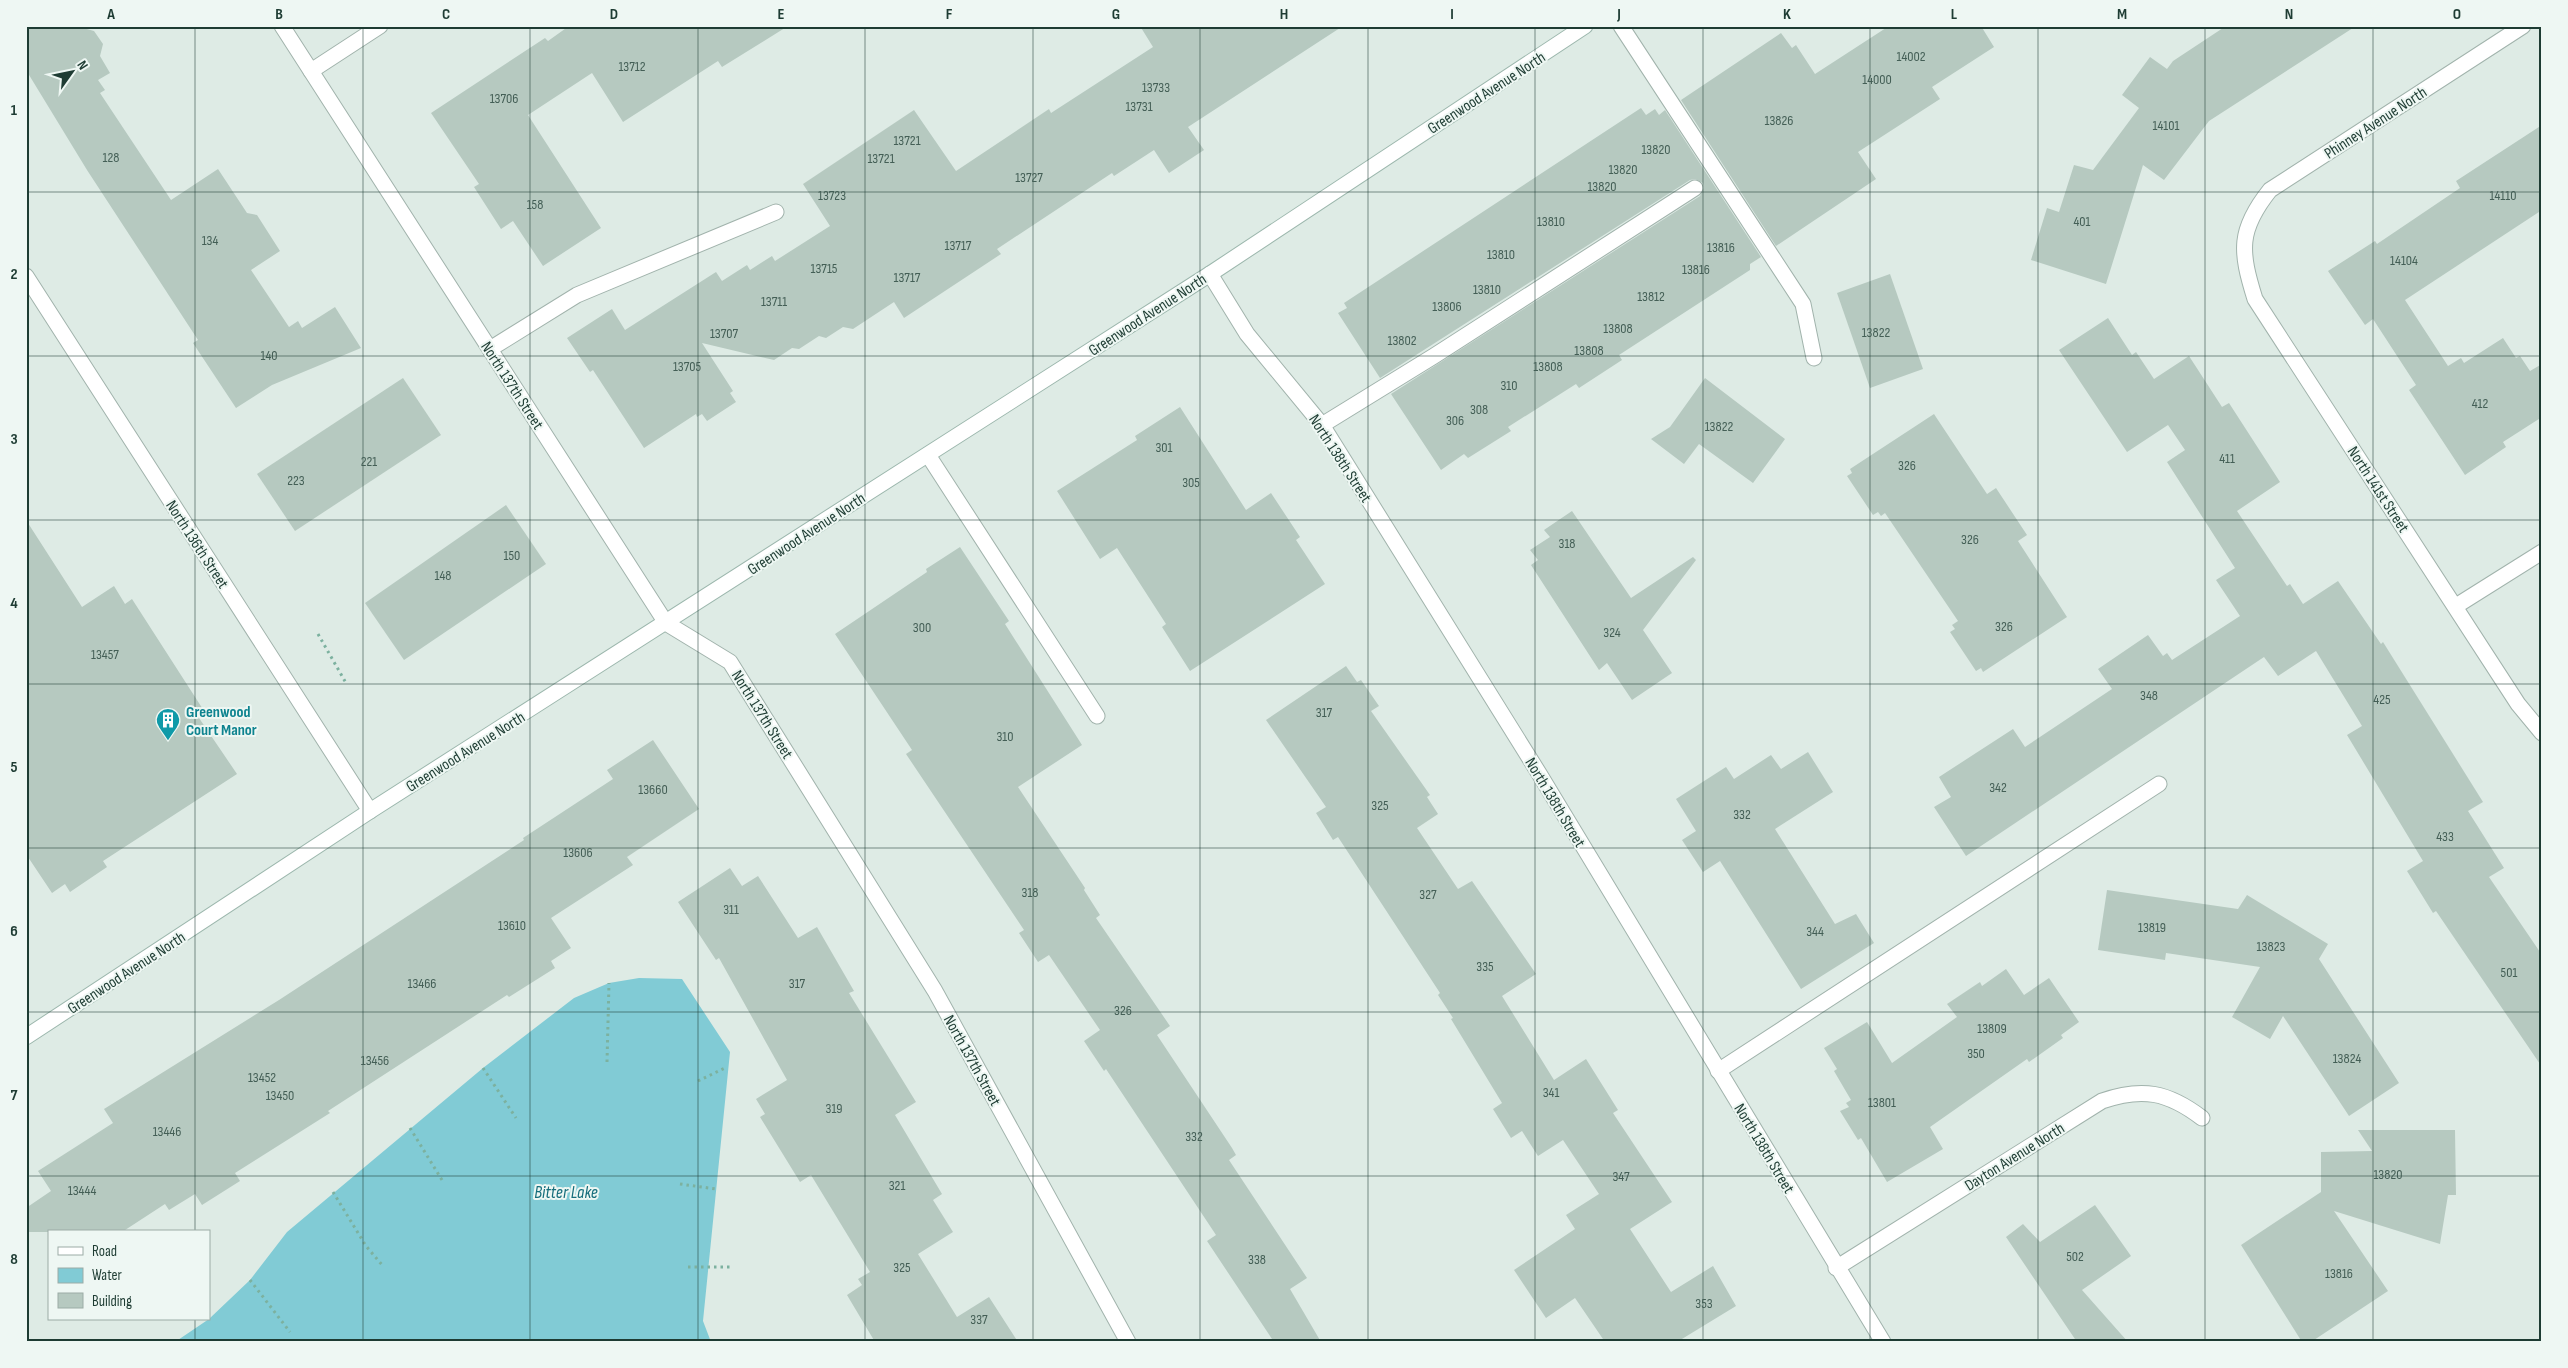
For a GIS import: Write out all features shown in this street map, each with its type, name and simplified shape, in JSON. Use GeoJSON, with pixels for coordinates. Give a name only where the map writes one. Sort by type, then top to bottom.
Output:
{"type":"FeatureCollection","features":[{"type":"Feature","properties":{"kind":"street","name":"North 137th Street"},"geometry":{"type":"LineString","coordinates":[[282,26],[666,623],[730,662],[935,991],[1128,1342]]}},
{"type":"Feature","properties":{"kind":"street"},"geometry":{"type":"LineString","coordinates":[[311,71],[380,26]]}},
{"type":"Feature","properties":{"kind":"street","name":"Greenwood Avenue North"},"geometry":{"type":"LineString","coordinates":[[26,1037],[370,811],[1210,274],[1585,26]]}},
{"type":"Feature","properties":{"kind":"street"},"geometry":{"type":"LineString","coordinates":[[1621,26],[1803,304],[1814,358]]}},
{"type":"Feature","properties":{"kind":"street","name":"Phinney Avenue North"},"geometry":{"type":"LineString","coordinates":[[2245,234],[2253,211],[2270,190],[2523,26]]}},
{"type":"Feature","properties":{"kind":"street"},"geometry":{"type":"LineString","coordinates":[[1322,425],[1434,356],[1695,188]]}},
{"type":"Feature","properties":{"kind":"street"},"geometry":{"type":"LineString","coordinates":[[490,349],[577,295],[776,212]]}},
{"type":"Feature","properties":{"kind":"street","name":"North 141st Street"},"geometry":{"type":"LineString","coordinates":[[2245,234],[2244,251],[2254,299],[2456,606],[2518,704],[2542,733]]}},
{"type":"Feature","properties":{"kind":"street","name":"North 138th Street"},"geometry":{"type":"LineString","coordinates":[[1210,274],[1247,334],[1322,425],[1540,775],[1836,1268],[1883,1342]]}},
{"type":"Feature","properties":{"kind":"street","name":"North 136th Street"},"geometry":{"type":"LineString","coordinates":[[26,276],[370,811]]}},
{"type":"Feature","properties":{"kind":"street"},"geometry":{"type":"LineString","coordinates":[[928,455],[1097,716]]}},
{"type":"Feature","properties":{"kind":"street"},"geometry":{"type":"LineString","coordinates":[[2456,606],[2542,552]]}},
{"type":"Feature","properties":{"kind":"street"},"geometry":{"type":"LineString","coordinates":[[1718,1070],[2159,784]]}},
{"type":"Feature","properties":{"kind":"street","name":"Dayton Avenue North"},"geometry":{"type":"LineString","coordinates":[[1836,1268],[2102,1101],[2121,1095],[2142,1093],[2164,1096],[2184,1105],[2202,1118]]}},
{"type":"Feature","properties":{"kind":"path"},"geometry":{"type":"LineString","coordinates":[[318,634],[346,683]]}},
{"type":"Feature","properties":{"kind":"path"},"geometry":{"type":"LineString","coordinates":[[607,1062],[609,983]]}},
{"type":"Feature","properties":{"kind":"path"},"geometry":{"type":"LineString","coordinates":[[698,1081],[727,1067]]}},
{"type":"Feature","properties":{"kind":"path"},"geometry":{"type":"LineString","coordinates":[[483,1068],[516,1118]]}},
{"type":"Feature","properties":{"kind":"path"},"geometry":{"type":"LineString","coordinates":[[410,1128],[442,1180]]}},
{"type":"Feature","properties":{"kind":"path"},"geometry":{"type":"LineString","coordinates":[[680,1184],[716,1189]]}},
{"type":"Feature","properties":{"kind":"path"},"geometry":{"type":"LineString","coordinates":[[333,1192],[366,1246],[383,1266]]}},
{"type":"Feature","properties":{"kind":"path"},"geometry":{"type":"LineString","coordinates":[[688,1267],[731,1267]]}},
{"type":"Feature","properties":{"kind":"path"},"geometry":{"type":"LineString","coordinates":[[250,1280],[290,1332]]}},
{"type":"Feature","properties":{"kind":"water","name":"Bitter Lake"},"geometry":{"type":"Polygon","coordinates":[[[639,978],[682,979],[730,1052],[703,1321],[711,1342],[175,1342],[210,1320],[250,1280],[287,1232],[483,1068],[574,998],[609,983],[639,978]]]}},
{"type":"Feature","properties":{"kind":"building"},"geometry":{"type":"Polygon","coordinates":[[[26,26],[76,26],[94,31],[103,44],[100,56],[110,73],[98,80],[105,90],[100,93],[171,200],[218,169],[247,213],[257,215],[280,251],[251,270],[289,327],[298,321],[302,328],[335,307],[361,348],[272,385],[236,408],[193,343],[198,340],[87,170],[26,70],[26,26]]]}},
{"type":"Feature","properties":{"kind":"building"},"geometry":{"type":"Polygon","coordinates":[[[569,26],[788,26],[722,67],[718,61],[623,122],[592,73],[528,115],[601,228],[543,266],[513,221],[501,229],[474,187],[479,184],[431,113],[545,38],[548,41],[569,26]]]}},
{"type":"Feature","properties":{"kind":"building"},"geometry":{"type":"Polygon","coordinates":[[[1140,26],[1343,26],[1188,127],[1204,150],[1169,173],[1154,150],[1114,176],[1112,173],[997,249],[1001,254],[904,318],[894,302],[853,329],[843,327],[826,338],[819,336],[799,349],[792,348],[774,360],[702,343],[733,391],[730,393],[736,402],[707,421],[702,414],[697,417],[696,414],[644,448],[593,370],[590,372],[567,338],[612,309],[625,330],[716,272],[722,281],[747,265],[750,270],[772,256],[775,261],[830,226],[803,184],[914,110],[956,171],[1049,109],[1051,113],[1153,47],[1140,26]]]}},
{"type":"Feature","properties":{"kind":"building"},"geometry":{"type":"Polygon","coordinates":[[[1889,26],[1981,26],[1994,47],[1932,87],[1940,99],[1858,152],[1876,179],[1776,246],[1681,100],[1781,33],[1792,48],[1796,45],[1815,74],[1889,26]]]}},
{"type":"Feature","properties":{"kind":"building"},"geometry":{"type":"Polygon","coordinates":[[[2226,26],[2356,26],[2209,121],[2164,180],[2143,165],[2106,284],[2031,260],[2047,208],[2059,212],[2074,165],[2093,170],[2139,108],[2122,95],[2150,57],[2167,69],[2173,61],[2226,26]]]}},
{"type":"Feature","properties":{"kind":"building"},"geometry":{"type":"Polygon","coordinates":[[[1641,108],[1646,115],[1655,109],[1659,115],[1665,110],[1761,257],[1750,264],[1750,270],[1619,355],[1622,360],[1579,388],[1576,384],[1508,427],[1511,431],[1468,458],[1464,454],[1441,470],[1391,394],[1700,196],[1704,188],[1703,183],[1695,179],[1690,180],[1380,378],[1338,313],[1347,308],[1344,303],[1641,108]]]}},
{"type":"Feature","properties":{"kind":"building"},"geometry":{"type":"Polygon","coordinates":[[[2542,125],[2542,210],[2405,300],[2448,366],[2461,358],[2464,363],[2503,338],[2516,358],[2520,356],[2530,371],[2542,364],[2542,417],[2503,442],[2506,447],[2465,475],[2409,390],[2416,385],[2373,319],[2365,325],[2328,271],[2375,241],[2377,244],[2460,188],[2456,181],[2542,125]]]}},
{"type":"Feature","properties":{"kind":"building"},"geometry":{"type":"Polygon","coordinates":[[[1890,274],[1923,369],[1870,388],[1837,293],[1890,274]]]}},
{"type":"Feature","properties":{"kind":"building"},"geometry":{"type":"Polygon","coordinates":[[[2108,318],[2132,355],[2136,352],[2154,379],[2189,356],[2222,407],[2229,403],[2280,482],[2237,511],[2287,586],[2290,584],[2303,604],[2338,581],[2381,644],[2383,642],[2483,802],[2468,811],[2504,868],[2489,877],[2542,955],[2542,1067],[2436,911],[2433,913],[2407,871],[2423,861],[2347,735],[2362,726],[2316,651],[2278,676],[2264,657],[1966,856],[1934,807],[1951,797],[1939,777],[2013,729],[2025,747],[2112,689],[2098,669],[2148,635],[2163,656],[2167,653],[2172,660],[2240,616],[2216,580],[2235,568],[2167,462],[2185,450],[2168,425],[2127,452],[2059,350],[2108,318]]]}},
{"type":"Feature","properties":{"kind":"building"},"geometry":{"type":"Polygon","coordinates":[[[403,378],[441,435],[295,531],[257,474],[403,378]]]}},
{"type":"Feature","properties":{"kind":"building"},"geometry":{"type":"Polygon","coordinates":[[[1705,378],[1785,439],[1753,483],[1699,444],[1684,464],[1651,439],[1670,427],[1705,378]]]}},
{"type":"Feature","properties":{"kind":"building"},"geometry":{"type":"Polygon","coordinates":[[[1180,407],[1246,510],[1271,493],[1300,537],[1296,540],[1325,584],[1190,671],[1162,627],[1166,624],[1117,548],[1100,559],[1057,491],[1137,440],[1135,436],[1180,407]]]}},
{"type":"Feature","properties":{"kind":"building"},"geometry":{"type":"Polygon","coordinates":[[[1934,414],[1987,494],[1996,488],[2027,535],[2018,541],[2067,617],[1983,672],[1981,668],[1976,671],[1950,632],[1955,629],[1952,625],[1958,621],[1885,513],[1881,516],[1878,512],[1873,515],[1847,476],[1852,473],[1850,469],[1934,414]]]}},
{"type":"Feature","properties":{"kind":"building"},"geometry":{"type":"Polygon","coordinates":[[[506,505],[546,564],[404,660],[365,603],[506,505]]]}},
{"type":"Feature","properties":{"kind":"building"},"geometry":{"type":"Polygon","coordinates":[[[1572,511],[1631,598],[1693,557],[1696,560],[1643,630],[1672,673],[1632,700],[1607,663],[1599,670],[1531,565],[1538,560],[1530,550],[1550,537],[1544,530],[1572,511]]]}},
{"type":"Feature","properties":{"kind":"building","name":"Greenwood Court Manor"},"geometry":{"type":"Polygon","coordinates":[[[26,520],[82,607],[114,586],[125,604],[132,599],[206,714],[199,718],[237,774],[103,861],[107,867],[70,892],[65,884],[52,893],[26,854],[26,520]]]}},
{"type":"Feature","properties":{"kind":"building"},"geometry":{"type":"Polygon","coordinates":[[[960,547],[1009,621],[1005,624],[1082,745],[1018,787],[1085,888],[1084,890],[1100,915],[1096,918],[1170,1026],[1157,1035],[1232,1148],[1236,1155],[1229,1160],[1307,1278],[1290,1289],[1321,1342],[1274,1342],[1207,1241],[1216,1235],[1106,1069],[1104,1071],[1084,1041],[1100,1030],[1049,955],[1038,962],[1019,933],[1024,930],[906,754],[912,750],[835,634],[927,572],[926,569],[960,547]]]}},
{"type":"Feature","properties":{"kind":"building"},"geometry":{"type":"Polygon","coordinates":[[[1346,666],[1357,682],[1361,680],[1379,706],[1371,711],[1430,795],[1427,797],[1438,814],[1417,828],[1458,889],[1472,881],[1536,974],[1502,996],[1554,1080],[1586,1059],[1618,1110],[1613,1113],[1672,1202],[1630,1229],[1671,1292],[1713,1266],[1736,1306],[1677,1342],[1605,1342],[1575,1298],[1546,1318],[1514,1270],[1575,1229],[1566,1215],[1599,1194],[1563,1140],[1538,1156],[1522,1131],[1511,1138],[1493,1109],[1502,1103],[1451,1019],[1453,1018],[1438,995],[1440,993],[1338,837],[1333,840],[1316,813],[1326,807],[1266,720],[1346,666]]]}},
{"type":"Feature","properties":{"kind":"building"},"geometry":{"type":"Polygon","coordinates":[[[653,740],[699,809],[627,857],[633,865],[551,918],[571,948],[551,961],[555,968],[509,997],[507,995],[328,1111],[330,1113],[235,1173],[240,1181],[202,1205],[195,1194],[169,1210],[165,1204],[125,1230],[48,1230],[48,1232],[26,1232],[26,1208],[51,1191],[38,1171],[113,1123],[104,1109],[279,1000],[524,840],[523,838],[613,779],[607,770],[653,740]]]}},
{"type":"Feature","properties":{"kind":"building"},"geometry":{"type":"Polygon","coordinates":[[[1808,752],[1833,792],[1775,829],[1835,924],[1856,914],[1874,943],[1801,989],[1720,861],[1703,872],[1682,840],[1696,831],[1676,799],[1726,767],[1734,779],[1771,755],[1781,769],[1808,752]]]}},
{"type":"Feature","properties":{"kind":"building"},"geometry":{"type":"Polygon","coordinates":[[[730,868],[742,886],[758,876],[798,938],[817,927],[854,991],[849,993],[916,1102],[895,1115],[942,1194],[933,1200],[953,1232],[918,1254],[957,1317],[989,1297],[1018,1342],[875,1342],[847,1295],[862,1285],[858,1279],[870,1272],[811,1175],[800,1182],[760,1117],[765,1114],[756,1099],[787,1080],[719,958],[716,960],[678,902],[730,868]]]}},
{"type":"Feature","properties":{"kind":"building"},"geometry":{"type":"Polygon","coordinates":[[[2107,890],[2238,909],[2247,895],[2328,944],[2319,959],[2399,1083],[2349,1116],[2283,1016],[2270,1039],[2232,1017],[2260,967],[2166,953],[2165,960],[2098,950],[2107,890]]]}},
{"type":"Feature","properties":{"kind":"building"},"geometry":{"type":"Polygon","coordinates":[[[2006,969],[2024,995],[2049,978],[2079,1022],[2061,1035],[2063,1038],[2029,1062],[2027,1059],[1930,1127],[1943,1149],[1887,1182],[1861,1138],[1858,1140],[1840,1111],[1849,1107],[1846,1103],[1851,1100],[1834,1071],[1837,1069],[1824,1048],[1867,1022],[1892,1063],[1957,1017],[1947,1004],[1980,982],[1982,986],[2006,969]]]}},
{"type":"Feature","properties":{"kind":"building"},"geometry":{"type":"Polygon","coordinates":[[[2358,1130],[2455,1130],[2456,1195],[2448,1195],[2440,1244],[2334,1211],[2388,1291],[2311,1342],[2302,1342],[2241,1245],[2321,1192],[2321,1152],[2372,1151],[2358,1130]]]}},
{"type":"Feature","properties":{"kind":"building"},"geometry":{"type":"Polygon","coordinates":[[[2095,1205],[2131,1256],[2082,1290],[2128,1342],[2077,1342],[2006,1237],[2023,1224],[2040,1242],[2095,1205]]]}},
{"type":"Feature","properties":{"kind":"place","name":"Greenwood Court Manor"},"geometry":{"type":"Point","coordinates":[168,741]}}]}
